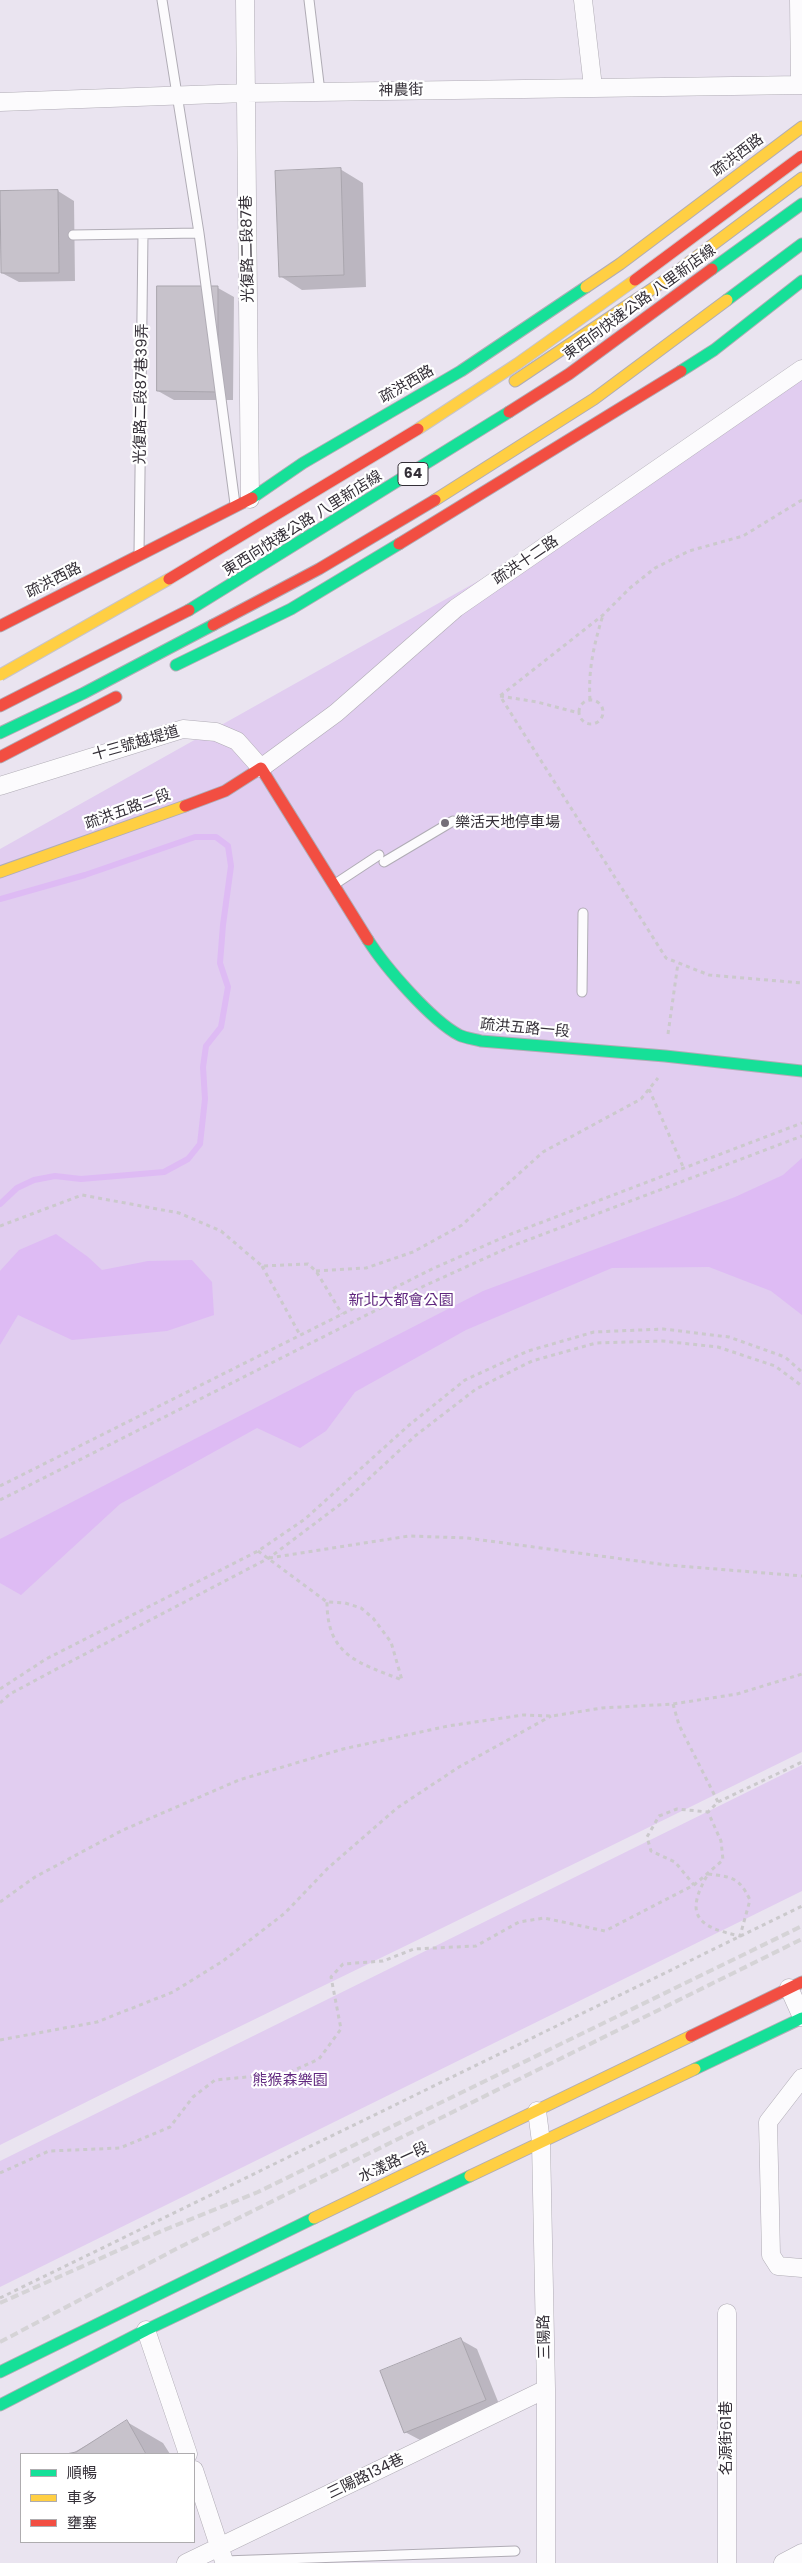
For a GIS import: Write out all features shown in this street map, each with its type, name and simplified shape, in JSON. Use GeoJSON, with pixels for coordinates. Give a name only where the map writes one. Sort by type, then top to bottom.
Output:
{"type":"FeatureCollection","features":[{"type":"Feature","properties":{"kind":"main road","name":"疏洪西路"},"geometry":{"type":"LineString","coordinates":[[0,626],[243,502],[303,463],[461,371],[596,280],[802,127]]}},
{"type":"Feature","properties":{"kind":"main road"},"geometry":{"type":"LineString","coordinates":[[0,675],[241,537],[475,392],[639,278],[802,156]]}},
{"type":"Feature","properties":{"kind":"main road"},"geometry":{"type":"LineString","coordinates":[[501,389],[666,279],[802,178]]}},
{"type":"Feature","properties":{"kind":"main road","name":"東西向快速公路 八里新店線"},"geometry":{"type":"LineString","coordinates":[[0,706],[202,604],[438,458],[569,374],[802,204]]}},
{"type":"Feature","properties":{"kind":"main road","name":"64"},"geometry":{"type":"LineString","coordinates":[[0,733],[84,694],[319,569],[451,490],[594,399],[802,244]]}},
{"type":"Feature","properties":{"kind":"main road"},"geometry":{"type":"LineString","coordinates":[[162,673],[291,609],[484,493],[714,350],[802,281]]}},
{"type":"Feature","properties":{"kind":"main road"},"geometry":{"type":"LineString","coordinates":[[637,352],[704,302]]}},
{"type":"Feature","properties":{"kind":"main road"},"geometry":{"type":"LineString","coordinates":[[0,662],[142,602],[308,509],[468,411]]}},
{"type":"Feature","properties":{"kind":"main road"},"geometry":{"type":"LineString","coordinates":[[208,650],[253,611],[341,547],[503,442]]}},
{"type":"Feature","properties":{"kind":"main road"},"geometry":{"type":"LineString","coordinates":[[0,757],[128,691]]}},
{"type":"Feature","properties":{"kind":"main road","name":"疏洪五路二段"},"geometry":{"type":"LineString","coordinates":[[0,872],[225,791],[262,768]]}},
{"type":"Feature","properties":{"kind":"main road","name":"疏洪五路一段"},"geometry":{"type":"LineString","coordinates":[[262,768],[332,885],[379,957],[434,1017],[459,1036],[480,1041],[666,1056],[802,1071]]}},
{"type":"Feature","properties":{"kind":"main road","name":"水漾路一段"},"geometry":{"type":"LineString","coordinates":[[0,2372],[268,2239],[795,1986]]}},
{"type":"Feature","properties":{"kind":"main road"},"geometry":{"type":"LineString","coordinates":[[0,2405],[146,2330],[802,2018]]}},
{"type":"Feature","properties":{"kind":"street","name":"光復路二段87巷"},"geometry":{"type":"LineString","coordinates":[[243,502],[245,0]]}},
{"type":"Feature","properties":{"kind":"street"},"geometry":{"type":"LineString","coordinates":[[584,0],[593,87]]}},
{"type":"Feature","properties":{"kind":"street"},"geometry":{"type":"LineString","coordinates":[[799,0],[801,84]]}},
{"type":"Feature","properties":{"kind":"street","name":"神農街"},"geometry":{"type":"LineString","coordinates":[[0,102],[246,93],[801,84]]}},
{"type":"Feature","properties":{"kind":"street","name":"疏洪十二路"},"geometry":{"type":"LineString","coordinates":[[262,768],[336,713],[456,608],[802,369]]}},
{"type":"Feature","properties":{"kind":"street","name":"十三號越堤道"},"geometry":{"type":"LineString","coordinates":[[0,786],[183,729],[216,732],[237,741],[262,768]]}},
{"type":"Feature","properties":{"kind":"street"},"geometry":{"type":"LineString","coordinates":[[795,1986],[802,2018]]}},
{"type":"Feature","properties":{"kind":"street"},"geometry":{"type":"LineString","coordinates":[[802,2078],[768,2122],[771,2255],[778,2266],[802,2268]]}},
{"type":"Feature","properties":{"kind":"street","name":"三陽路"},"geometry":{"type":"LineString","coordinates":[[537,2111],[541,2142],[546,2390],[546,2563]]}},
{"type":"Feature","properties":{"kind":"street","name":"名源街61巷"},"geometry":{"type":"LineString","coordinates":[[727,2313],[727,2563]]}},
{"type":"Feature","properties":{"kind":"street"},"geometry":{"type":"LineString","coordinates":[[146,2330],[188,2453]]}},
{"type":"Feature","properties":{"kind":"street","name":"三陽路134巷"},"geometry":{"type":"LineString","coordinates":[[186,2563],[223,2557],[546,2390]]}},
{"type":"Feature","properties":{"kind":"street"},"geometry":{"type":"LineString","coordinates":[[195,2473],[223,2557]]}},
{"type":"Feature","properties":{"kind":"street"},"geometry":{"type":"LineString","coordinates":[[783,2563],[802,2553]]}},
{"type":"Feature","properties":{"kind":"lane"},"geometry":{"type":"LineString","coordinates":[[162,0],[243,502]]}},
{"type":"Feature","properties":{"kind":"lane"},"geometry":{"type":"LineString","coordinates":[[308,0],[320,92]]}},
{"type":"Feature","properties":{"kind":"lane"},"geometry":{"type":"LineString","coordinates":[[73,235],[199,232]]}},
{"type":"Feature","properties":{"kind":"lane","name":"光復路二段87巷39弄"},"geometry":{"type":"LineString","coordinates":[[139,555],[143,234]]}},
{"type":"Feature","properties":{"kind":"lane"},"geometry":{"type":"LineString","coordinates":[[332,885],[453,821]]}},
{"type":"Feature","properties":{"kind":"lane"},"geometry":{"type":"LineString","coordinates":[[582,992],[583,913]]}},
{"type":"Feature","properties":{"kind":"lane"},"geometry":{"type":"LineString","coordinates":[[223,2557],[515,2551]]}},
{"type":"Feature","properties":{"kind":"path"},"geometry":{"type":"LineString","coordinates":[[500,696],[603,615],[630,588],[655,568],[689,551],[743,536],[802,500]]}},
{"type":"Feature","properties":{"kind":"path"},"geometry":{"type":"LineString","coordinates":[[590,700],[588,676],[593,648],[603,615]]}},
{"type":"Feature","properties":{"kind":"path"},"geometry":{"type":"LineString","coordinates":[[500,696],[537,702],[579,713],[586,723],[597,722],[603,712],[601,706],[590,700],[584,702],[579,713]]}},
{"type":"Feature","properties":{"kind":"path"},"geometry":{"type":"LineString","coordinates":[[500,696],[666,958],[709,975],[802,983]]}},
{"type":"Feature","properties":{"kind":"path"},"geometry":{"type":"LineString","coordinates":[[668,1038],[678,963]]}},
{"type":"Feature","properties":{"kind":"path"},"geometry":{"type":"LineString","coordinates":[[316,1271],[366,1268],[413,1252],[462,1226],[543,1152],[641,1099],[663,1072]]}},
{"type":"Feature","properties":{"kind":"path"},"geometry":{"type":"LineString","coordinates":[[649,1089],[684,1168]]}},
{"type":"Feature","properties":{"kind":"path"},"geometry":{"type":"LineString","coordinates":[[0,1486],[432,1269],[511,1234],[802,1123]]}},
{"type":"Feature","properties":{"kind":"path"},"geometry":{"type":"LineString","coordinates":[[0,1500],[424,1286],[512,1246],[802,1136]]}},
{"type":"Feature","properties":{"kind":"path"},"geometry":{"type":"LineString","coordinates":[[0,1226],[82,1195],[179,1212],[221,1231],[262,1266],[300,1335]]}},
{"type":"Feature","properties":{"kind":"path"},"geometry":{"type":"LineString","coordinates":[[262,1266],[308,1264],[316,1271],[342,1314]]}},
{"type":"Feature","properties":{"kind":"path"},"geometry":{"type":"LineString","coordinates":[[10,1694],[1,1688],[46,1660],[258,1551],[305,1519],[408,1426],[465,1380],[528,1351],[594,1332],[663,1329],[729,1337],[784,1357],[802,1372]]}},
{"type":"Feature","properties":{"kind":"path"},"geometry":{"type":"LineString","coordinates":[[0,1703],[10,1694],[269,1558],[346,1500],[415,1436],[476,1389],[532,1361],[596,1344],[662,1341],[718,1347],[775,1366],[802,1386]]}},
{"type":"Feature","properties":{"kind":"path"},"geometry":{"type":"LineString","coordinates":[[269,1558],[409,1536],[467,1538],[667,1565],[802,1576]]}},
{"type":"Feature","properties":{"kind":"path"},"geometry":{"type":"LineString","coordinates":[[258,1551],[327,1602],[345,1603],[361,1608],[373,1618],[391,1642],[402,1680],[360,1663],[343,1651],[334,1639],[327,1623],[327,1602]]}},
{"type":"Feature","properties":{"kind":"path"},"geometry":{"type":"LineString","coordinates":[[0,1902],[35,1877],[123,1830],[239,1780],[343,1749],[448,1726],[523,1715],[552,1716],[602,1708],[673,1704],[736,1694],[802,1674]]}},
{"type":"Feature","properties":{"kind":"path"},"geometry":{"type":"LineString","coordinates":[[673,1704],[680,1724],[718,1802]]}},
{"type":"Feature","properties":{"kind":"path"},"geometry":{"type":"LineString","coordinates":[[0,2040],[97,2022],[173,1992],[223,1961],[285,1913],[328,1868],[397,1808],[459,1767],[552,1716]]}},
{"type":"Feature","properties":{"kind":"path"},"geometry":{"type":"LineString","coordinates":[[694,1885],[675,1862],[651,1850],[648,1837],[659,1816],[677,1810],[708,1812],[718,1802],[802,1762]]}},
{"type":"Feature","properties":{"kind":"path"},"geometry":{"type":"LineString","coordinates":[[0,2173],[49,2151],[120,2148],[170,2126],[194,2097],[216,2080],[288,2073],[319,2059],[341,2029],[331,1977],[343,1964],[383,1961],[414,1949],[476,1946],[519,1922],[544,1918],[605,1931],[694,1885],[723,1860],[722,1841],[708,1812]]}},
{"type":"Feature","properties":{"kind":"path"},"geometry":{"type":"LineString","coordinates":[[708,1874],[728,1876],[743,1885],[750,1900],[740,1936]]}},
{"type":"Feature","properties":{"kind":"path"},"geometry":{"type":"LineString","coordinates":[[708,1874],[698,1891],[695,1908],[703,1923],[718,1931],[740,1936]]}},
{"type":"Feature","properties":{"kind":"path"},"geometry":{"type":"LineString","coordinates":[[0,2298],[802,1906]]}},
{"type":"Feature","properties":{"kind":"green space","name":"新北大都會公園"},"geometry":{"type":"Polygon","coordinates":[[[802,372],[802,1752],[0,2145],[0,849],[546,543],[802,372]]]}},
{"type":"Feature","properties":{"kind":"green space","name":"熊猴森樂園"},"geometry":{"type":"Polygon","coordinates":[[[802,1765],[802,1891],[0,2287],[0,2161],[802,1765]]]}},
{"type":"Feature","properties":{"kind":"shaded area"},"geometry":{"type":"Polygon","coordinates":[[[802,1158],[802,1315],[771,1291],[709,1267],[612,1268],[466,1330],[355,1392],[326,1431],[300,1448],[257,1428],[120,1504],[21,1595],[0,1583],[0,1539],[483,1291],[735,1197],[783,1175],[802,1158]]]}},
{"type":"Feature","properties":{"kind":"shaded area"},"geometry":{"type":"Polygon","coordinates":[[[56,1234],[88,1257],[102,1270],[148,1261],[192,1260],[212,1282],[214,1315],[167,1331],[72,1340],[18,1315],[0,1345],[0,1271],[19,1250],[56,1234]]]}},
{"type":"Feature","properties":{"kind":"building"},"geometry":{"type":"Polygon","coordinates":[[[341,168],[344,275],[279,277],[275,171],[341,168]]]}},
{"type":"Feature","properties":{"kind":"building"},"geometry":{"type":"Polygon","coordinates":[[[58,190],[59,273],[1,273],[0,191],[58,190]]]}},
{"type":"Feature","properties":{"kind":"building"},"geometry":{"type":"Polygon","coordinates":[[[157,286],[218,286],[218,392],[157,391],[157,286]]]}},
{"type":"Feature","properties":{"kind":"building"},"geometry":{"type":"Polygon","coordinates":[[[461,2338],[486,2400],[404,2433],[380,2371],[461,2338]]]}},
{"type":"Feature","properties":{"kind":"building"},"geometry":{"type":"Polygon","coordinates":[[[127,2420],[145,2453],[71,2453],[76,2452],[127,2420]]]}},
{"type":"Feature","properties":{"kind":"waterway"},"geometry":{"type":"LineString","coordinates":[[0,899],[85,875],[195,837],[216,837],[228,846],[231,866],[220,963],[228,987],[221,1027],[206,1046],[203,1067],[205,1099],[200,1144],[188,1159],[164,1172],[81,1179],[55,1176],[34,1180],[17,1188],[0,1204]]}},
{"type":"Feature","properties":{"kind":"railway"},"geometry":{"type":"LineString","coordinates":[[0,2303],[164,2230],[258,2192],[802,1926]]}},
{"type":"Feature","properties":{"kind":"railway"},"geometry":{"type":"LineString","coordinates":[[0,2342],[176,2249],[802,1939]]}},
{"type":"Feature","properties":{"kind":"traffic: fast"},"geometry":{"type":"LineString","coordinates":[[712,269],[802,204]]}},
{"type":"Feature","properties":{"kind":"traffic: fast"},"geometry":{"type":"LineString","coordinates":[[727,300],[802,244]]}},
{"type":"Feature","properties":{"kind":"traffic: fast"},"geometry":{"type":"LineString","coordinates":[[681,371],[714,350],[802,281]]}},
{"type":"Feature","properties":{"kind":"traffic: fast"},"geometry":{"type":"LineString","coordinates":[[252,498],[303,463],[461,371],[586,287]]}},
{"type":"Feature","properties":{"kind":"traffic: fast"},"geometry":{"type":"LineString","coordinates":[[189,610],[509,412]]}},
{"type":"Feature","properties":{"kind":"traffic: fast"},"geometry":{"type":"LineString","coordinates":[[176,665],[291,609],[399,544]]}},
{"type":"Feature","properties":{"kind":"traffic: fast"},"geometry":{"type":"LineString","coordinates":[[0,733],[84,693],[213,625]]}},
{"type":"Feature","properties":{"kind":"traffic: fast"},"geometry":{"type":"LineString","coordinates":[[368,940],[385,964],[409,992],[435,1018],[464,1037],[481,1041],[665,1056],[802,1071]]}},
{"type":"Feature","properties":{"kind":"traffic: fast"},"geometry":{"type":"LineString","coordinates":[[695,2069],[802,2018]]}},
{"type":"Feature","properties":{"kind":"traffic: fast"},"geometry":{"type":"LineString","coordinates":[[0,2405],[146,2330],[470,2176]]}},
{"type":"Feature","properties":{"kind":"traffic: fast"},"geometry":{"type":"LineString","coordinates":[[0,2372],[314,2218]]}},
{"type":"Feature","properties":{"kind":"traffic: slow"},"geometry":{"type":"LineString","coordinates":[[586,287],[620,264],[802,127]]}},
{"type":"Feature","properties":{"kind":"traffic: slow"},"geometry":{"type":"LineString","coordinates":[[515,381],[667,279],[802,178]]}},
{"type":"Feature","properties":{"kind":"traffic: slow"},"geometry":{"type":"LineString","coordinates":[[418,429],[517,364],[635,280]]}},
{"type":"Feature","properties":{"kind":"traffic: slow"},"geometry":{"type":"LineString","coordinates":[[435,500],[594,399],[727,300]]}},
{"type":"Feature","properties":{"kind":"traffic: slow"},"geometry":{"type":"LineString","coordinates":[[0,675],[169,579]]}},
{"type":"Feature","properties":{"kind":"traffic: slow"},"geometry":{"type":"LineString","coordinates":[[0,872],[185,806]]}},
{"type":"Feature","properties":{"kind":"traffic: slow"},"geometry":{"type":"LineString","coordinates":[[314,2218],[691,2036]]}},
{"type":"Feature","properties":{"kind":"traffic: slow"},"geometry":{"type":"LineString","coordinates":[[470,2176],[695,2069]]}},
{"type":"Feature","properties":{"kind":"traffic: jam"},"geometry":{"type":"LineString","coordinates":[[635,280],[802,156]]}},
{"type":"Feature","properties":{"kind":"traffic: jam"},"geometry":{"type":"LineString","coordinates":[[509,412],[569,374],[712,269]]}},
{"type":"Feature","properties":{"kind":"traffic: jam"},"geometry":{"type":"LineString","coordinates":[[399,544],[681,371]]}},
{"type":"Feature","properties":{"kind":"traffic: jam"},"geometry":{"type":"LineString","coordinates":[[169,579],[418,429]]}},
{"type":"Feature","properties":{"kind":"traffic: jam"},"geometry":{"type":"LineString","coordinates":[[0,626],[252,498]]}},
{"type":"Feature","properties":{"kind":"traffic: jam"},"geometry":{"type":"LineString","coordinates":[[213,625],[319,569],[435,500]]}},
{"type":"Feature","properties":{"kind":"traffic: jam"},"geometry":{"type":"LineString","coordinates":[[0,706],[189,610]]}},
{"type":"Feature","properties":{"kind":"traffic: jam"},"geometry":{"type":"LineString","coordinates":[[0,757],[116,697]]}},
{"type":"Feature","properties":{"kind":"traffic: jam"},"geometry":{"type":"LineString","coordinates":[[185,806],[225,791],[261,768],[368,940]]}},
{"type":"Feature","properties":{"kind":"traffic: jam"},"geometry":{"type":"LineString","coordinates":[[691,2036],[802,1982]]}},
{"type":"Feature","properties":{"kind":"place","name":"樂活天地停車場"},"geometry":{"type":"Point","coordinates":[445,823]}}]}
